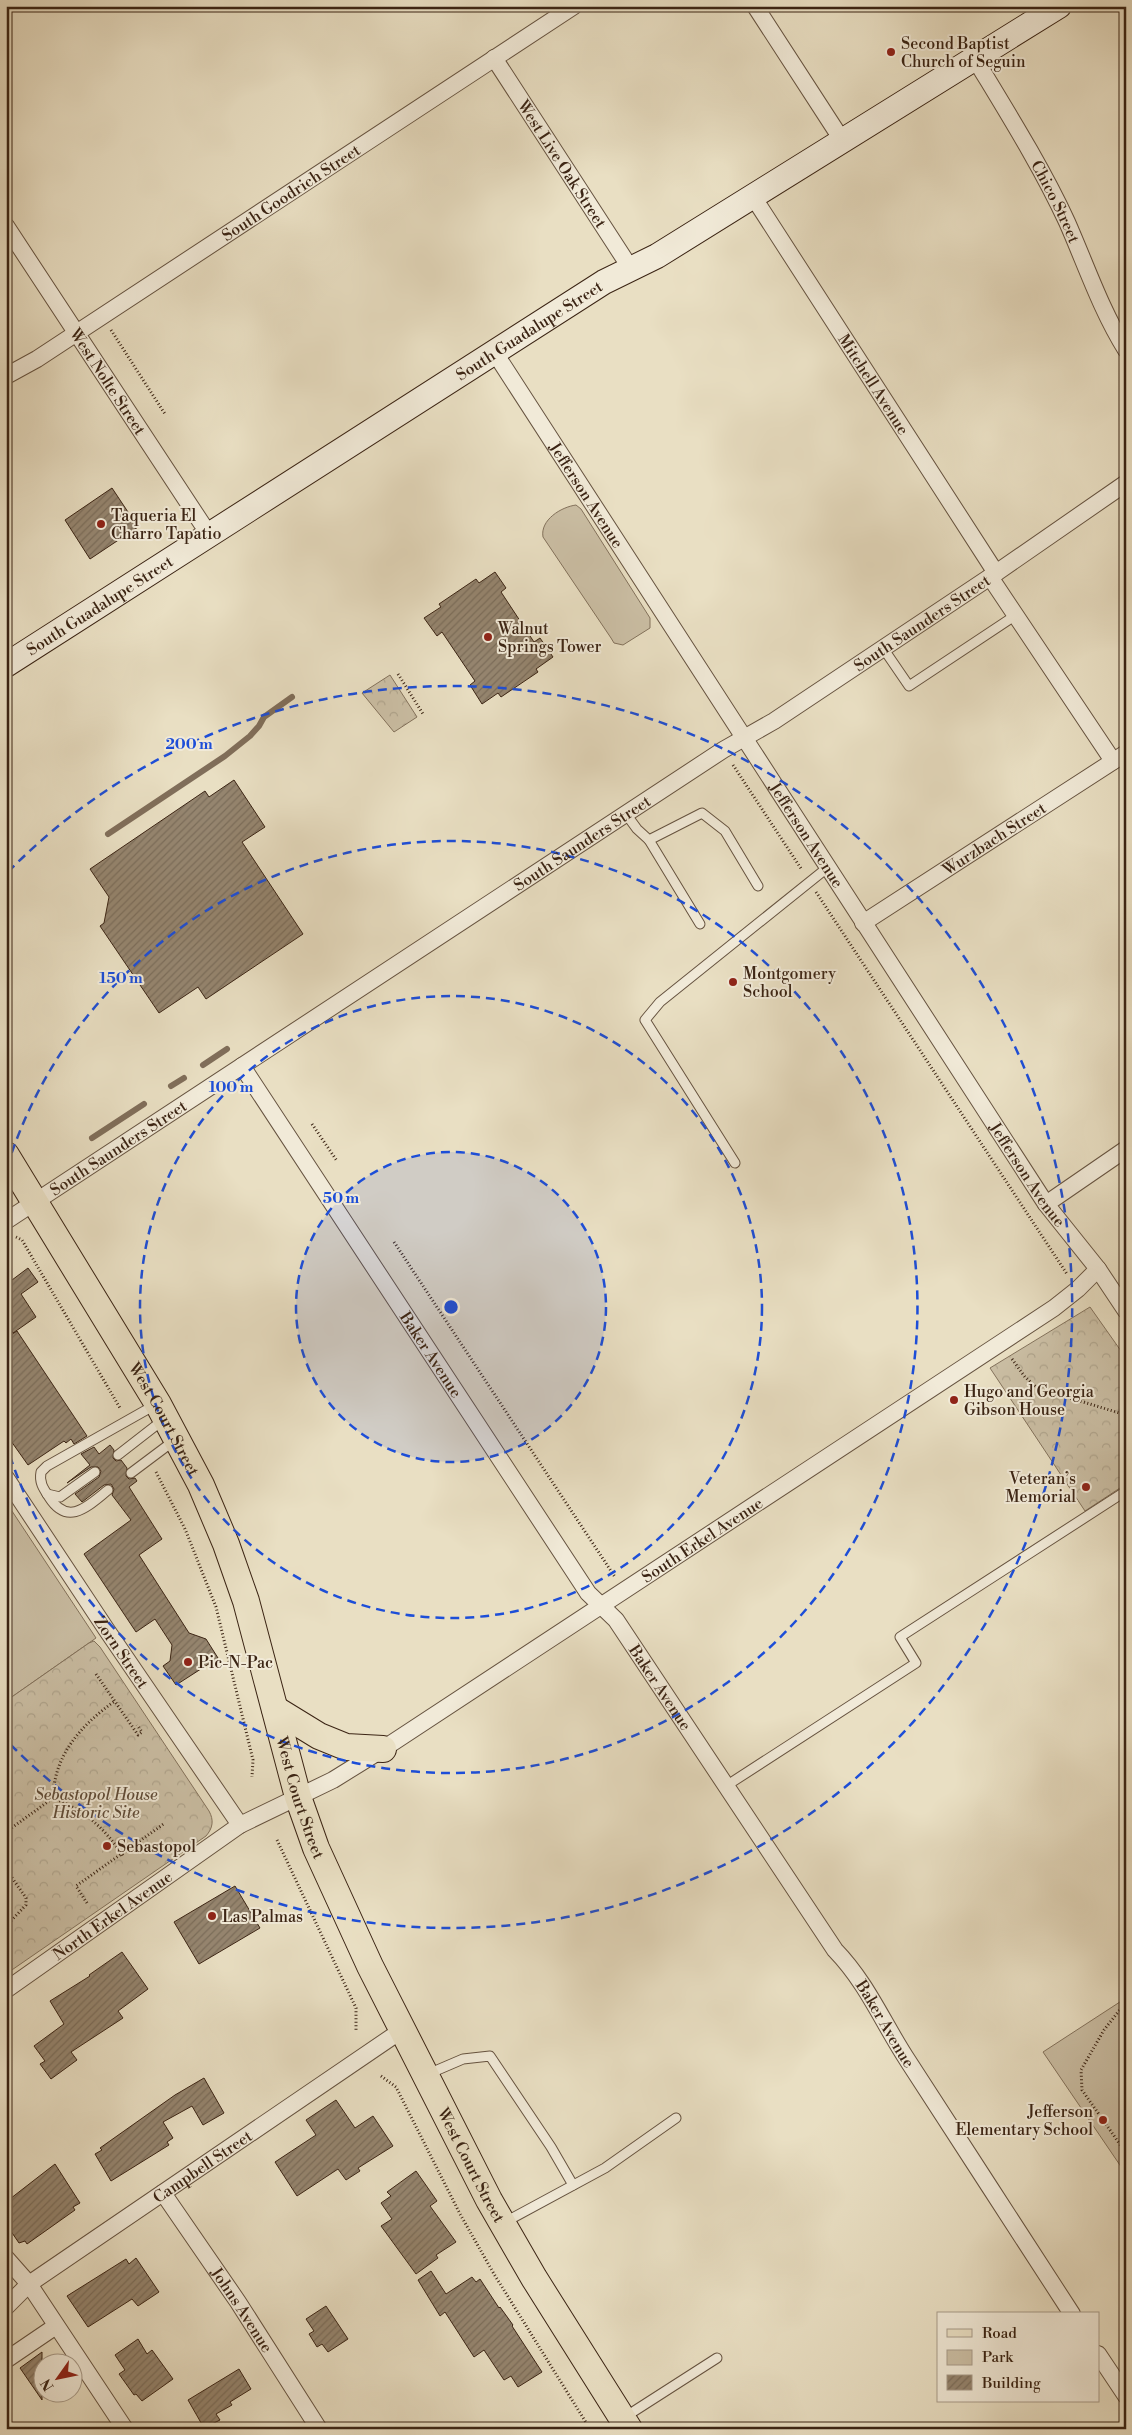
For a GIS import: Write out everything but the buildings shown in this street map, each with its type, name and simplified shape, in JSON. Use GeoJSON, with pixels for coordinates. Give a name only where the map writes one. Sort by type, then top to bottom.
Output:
{"type":"FeatureCollection","features":[{"type":"Feature","properties":{"kind":"main road","name":"West Court Street"},"geometry":{"type":"LineString","coordinates":[[6,1155],[36,1201],[167,1420],[226,1544],[246,1601],[298,1797],[316,1848],[338,1898],[402,2030],[503,2224],[584,2360],[626,2424]]}},
{"type":"Feature","properties":{"kind":"main road"},"geometry":{"type":"LineString","coordinates":[[275,1709],[319,1736],[346,1747],[383,1748]]}},
{"type":"Feature","properties":{"kind":"street","name":"South Goodrich Street"},"geometry":{"type":"LineString","coordinates":[[6,376],[77,332],[574,6]]}},
{"type":"Feature","properties":{"kind":"street"},"geometry":{"type":"LineString","coordinates":[[755,6],[842,140]]}},
{"type":"Feature","properties":{"kind":"street","name":"South Guadalupe Street"},"geometry":{"type":"LineString","coordinates":[[8,662],[210,536],[604,282],[657,256],[752,195],[1060,6]]}},
{"type":"Feature","properties":{"kind":"street","name":"West Live Oak Street"},"geometry":{"type":"LineString","coordinates":[[494,58],[631,269]]}},
{"type":"Feature","properties":{"kind":"street","name":"Chico Street"},"geometry":{"type":"LineString","coordinates":[[975,59],[1009,115],[1066,220],[1109,322],[1126,350]]}},
{"type":"Feature","properties":{"kind":"street","name":"Mitchell Avenue"},"geometry":{"type":"LineString","coordinates":[[752,195],[993,575],[1016,615],[1122,756]]}},
{"type":"Feature","properties":{"kind":"street","name":"West Nolte Street"},"geometry":{"type":"LineString","coordinates":[[6,226],[210,536]]}},
{"type":"Feature","properties":{"kind":"street","name":"Jefferson Avenue"},"geometry":{"type":"LineString","coordinates":[[495,353],[1046,1204],[1098,1269],[1126,1311]]}},
{"type":"Feature","properties":{"kind":"street","name":"South Saunders Street"},"geometry":{"type":"LineString","coordinates":[[6,1221],[743,737],[774,721],[993,575],[1126,483]]}},
{"type":"Feature","properties":{"kind":"street","name":"Wurzbach Street"},"geometry":{"type":"LineString","coordinates":[[863,922],[1122,756]]}},
{"type":"Feature","properties":{"kind":"street","name":"Baker Avenue"},"geometry":{"type":"LineString","coordinates":[[242,1066],[588,1594],[616,1620],[835,1950],[852,1968],[867,1989],[893,2039],[1071,2312]]}},
{"type":"Feature","properties":{"kind":"street"},"geometry":{"type":"LineString","coordinates":[[1046,1204],[1126,1149]]}},
{"type":"Feature","properties":{"kind":"street","name":"South Erkel Avenue"},"geometry":{"type":"LineString","coordinates":[[298,1797],[333,1780],[383,1748],[1045,1313],[1078,1289],[1098,1269]]}},
{"type":"Feature","properties":{"kind":"street","name":"Zorn Street"},"geometry":{"type":"LineString","coordinates":[[6,1478],[106,1629],[240,1825]]}},
{"type":"Feature","properties":{"kind":"street","name":"North Erkel Avenue"},"geometry":{"type":"LineString","coordinates":[[6,1990],[240,1825],[298,1797]]}},
{"type":"Feature","properties":{"kind":"street","name":"Campbell Street"},"geometry":{"type":"LineString","coordinates":[[6,2307],[29,2284],[402,2030]]}},
{"type":"Feature","properties":{"kind":"street","name":"Johns Avenue"},"geometry":{"type":"LineString","coordinates":[[163,2193],[238,2302],[319,2429]]}},
{"type":"Feature","properties":{"kind":"street"},"geometry":{"type":"LineString","coordinates":[[6,2258],[29,2284],[125,2429]]}},
{"type":"Feature","properties":{"kind":"street"},"geometry":{"type":"LineString","coordinates":[[6,2360],[56,2326]]}},
{"type":"Feature","properties":{"kind":"street"},"geometry":{"type":"LineString","coordinates":[[1100,2357],[1126,2396]]}},
{"type":"Feature","properties":{"kind":"lane"},"geometry":{"type":"LineString","coordinates":[[883,648],[909,686],[1016,615]]}},
{"type":"Feature","properties":{"kind":"lane"},"geometry":{"type":"LineString","coordinates":[[649,840],[702,813],[725,831],[758,886]]}},
{"type":"Feature","properties":{"kind":"lane"},"geometry":{"type":"LineString","coordinates":[[626,814],[649,840],[700,924]]}},
{"type":"Feature","properties":{"kind":"lane"},"geometry":{"type":"LineString","coordinates":[[735,1163],[645,1020],[660,1002],[828,868]]}},
{"type":"Feature","properties":{"kind":"lane"},"geometry":{"type":"LineString","coordinates":[[108,1490],[81,1510],[74,1512],[61,1511],[41,1486],[41,1472],[46,1466],[128,1421],[167,1420]]}},
{"type":"Feature","properties":{"kind":"lane"},"geometry":{"type":"LineString","coordinates":[[118,1455],[167,1420]]}},
{"type":"Feature","properties":{"kind":"lane"},"geometry":{"type":"LineString","coordinates":[[131,1473],[149,1459],[167,1420]]}},
{"type":"Feature","properties":{"kind":"lane"},"geometry":{"type":"LineString","coordinates":[[46,1494],[60,1497],[95,1472]]}},
{"type":"Feature","properties":{"kind":"lane"},"geometry":{"type":"LineString","coordinates":[[726,1786],[916,1663],[900,1638],[1126,1491]]}},
{"type":"Feature","properties":{"kind":"lane"},"geometry":{"type":"LineString","coordinates":[[425,2075],[463,2059],[490,2056],[574,2186]]}},
{"type":"Feature","properties":{"kind":"lane"},"geometry":{"type":"LineString","coordinates":[[503,2224],[605,2168],[676,2118]]}},
{"type":"Feature","properties":{"kind":"lane"},"geometry":{"type":"LineString","coordinates":[[626,2424],[717,2358]]}},
{"type":"Feature","properties":{"kind":"path"},"geometry":{"type":"LineString","coordinates":[[101,316],[165,414]]}},
{"type":"Feature","properties":{"kind":"path"},"geometry":{"type":"LineString","coordinates":[[398,674],[424,714]]}},
{"type":"Feature","properties":{"kind":"path"},"geometry":{"type":"LineString","coordinates":[[733,765],[1078,1289]]}},
{"type":"Feature","properties":{"kind":"path"},"geometry":{"type":"LineString","coordinates":[[312,1124],[337,1161]]}},
{"type":"Feature","properties":{"kind":"path"},"geometry":{"type":"LineString","coordinates":[[16,1237],[22,1240],[128,1421]]}},
{"type":"Feature","properties":{"kind":"path"},"geometry":{"type":"LineString","coordinates":[[394,1242],[624,1590]]}},
{"type":"Feature","properties":{"kind":"path"},"geometry":{"type":"LineString","coordinates":[[1012,1359],[1025,1377],[1038,1388],[1126,1415]]}},
{"type":"Feature","properties":{"kind":"path"},"geometry":{"type":"LineString","coordinates":[[149,1459],[185,1528],[216,1607],[253,1760],[252,1777]]}},
{"type":"Feature","properties":{"kind":"path"},"geometry":{"type":"LineString","coordinates":[[96,1674],[138,1735],[142,1732],[138,1724]]}},
{"type":"Feature","properties":{"kind":"path"},"geometry":{"type":"LineString","coordinates":[[6,1832],[53,1798],[56,1775],[68,1745],[86,1722],[115,1701]]}},
{"type":"Feature","properties":{"kind":"path"},"geometry":{"type":"LineString","coordinates":[[53,1798],[70,1805],[94,1821],[112,1839],[122,1855]]}},
{"type":"Feature","properties":{"kind":"path"},"geometry":{"type":"LineString","coordinates":[[87,1903],[76,1886],[166,1823]]}},
{"type":"Feature","properties":{"kind":"path"},"geometry":{"type":"LineString","coordinates":[[277,1840],[356,2008],[356,2030]]}},
{"type":"Feature","properties":{"kind":"path"},"geometry":{"type":"LineString","coordinates":[[6,1870],[26,1898],[26,1905],[6,1926]]}},
{"type":"Feature","properties":{"kind":"path"},"geometry":{"type":"LineString","coordinates":[[1126,2002],[1104,2030],[1081,2070],[1082,2090],[1126,2152]]}},
{"type":"Feature","properties":{"kind":"path"},"geometry":{"type":"LineString","coordinates":[[381,2076],[396,2087],[460,2214],[494,2274],[590,2429]]}},
{"type":"Feature","properties":{"kind":"green space"},"geometry":{"type":"Polygon","coordinates":[[[576,505],[581,509],[650,618],[650,628],[623,645],[614,643],[543,537],[545,525],[553,515],[564,508],[576,505]]]}},
{"type":"Feature","properties":{"kind":"green space"},"geometry":{"type":"Polygon","coordinates":[[[390,675],[417,717],[394,732],[362,693],[390,675]]]}},
{"type":"Feature","properties":{"kind":"green space"},"geometry":{"type":"Polygon","coordinates":[[[1090,1307],[1126,1358],[1126,1484],[1085,1511],[990,1368],[1090,1307]]]}},
{"type":"Feature","properties":{"kind":"green space"},"geometry":{"type":"Polygon","coordinates":[[[6,1502],[96,1638],[6,1701],[6,1502]]]}},
{"type":"Feature","properties":{"kind":"green space","name":"Sebastopol House Historic Site"},"geometry":{"type":"Polygon","coordinates":[[[94,1641],[100,1647],[209,1811],[212,1818],[211,1827],[206,1836],[6,1974],[6,1701],[94,1641]]]}},
{"type":"Feature","properties":{"kind":"green space","name":"Jefferson Elementary School"},"geometry":{"type":"Polygon","coordinates":[[[1126,1998],[1126,2174],[1043,2052],[1126,1998]]]}},
{"type":"Feature","properties":{"kind":"waterway"},"geometry":{"type":"LineString","coordinates":[[108,834],[225,756],[250,736],[264,717],[292,697]]}},
{"type":"Feature","properties":{"kind":"waterway"},"geometry":{"type":"LineString","coordinates":[[203,1065],[227,1049]]}},
{"type":"Feature","properties":{"kind":"waterway"},"geometry":{"type":"LineString","coordinates":[[171,1086],[184,1078]]}},
{"type":"Feature","properties":{"kind":"waterway"},"geometry":{"type":"LineString","coordinates":[[92,1138],[144,1104]]}},
{"type":"Feature","properties":{"kind":"place","name":"Second Baptist Church of Seguin"},"geometry":{"type":"Point","coordinates":[891,52]}},
{"type":"Feature","properties":{"kind":"place","name":"Taqueria El Charro Tapatio"},"geometry":{"type":"Point","coordinates":[101,524]}},
{"type":"Feature","properties":{"kind":"place","name":"Walnut Springs Tower"},"geometry":{"type":"Point","coordinates":[488,637]}},
{"type":"Feature","properties":{"kind":"place","name":"Montgomery School"},"geometry":{"type":"Point","coordinates":[733,982]}},
{"type":"Feature","properties":{"kind":"place","name":"Hugo and Georgia Gibson House"},"geometry":{"type":"Point","coordinates":[954,1400]}},
{"type":"Feature","properties":{"kind":"place","name":"Veteran’s Memorial"},"geometry":{"type":"Point","coordinates":[1086,1487]}},
{"type":"Feature","properties":{"kind":"place","name":"Pic-N-Pac"},"geometry":{"type":"Point","coordinates":[188,1662]}},
{"type":"Feature","properties":{"kind":"place","name":"Sebastopol"},"geometry":{"type":"Point","coordinates":[107,1846]}},
{"type":"Feature","properties":{"kind":"place","name":"Las Palmas"},"geometry":{"type":"Point","coordinates":[212,1916]}},
{"type":"Feature","properties":{"kind":"place","name":"Jefferson Elementary School"},"geometry":{"type":"Point","coordinates":[1103,2120]}}]}
